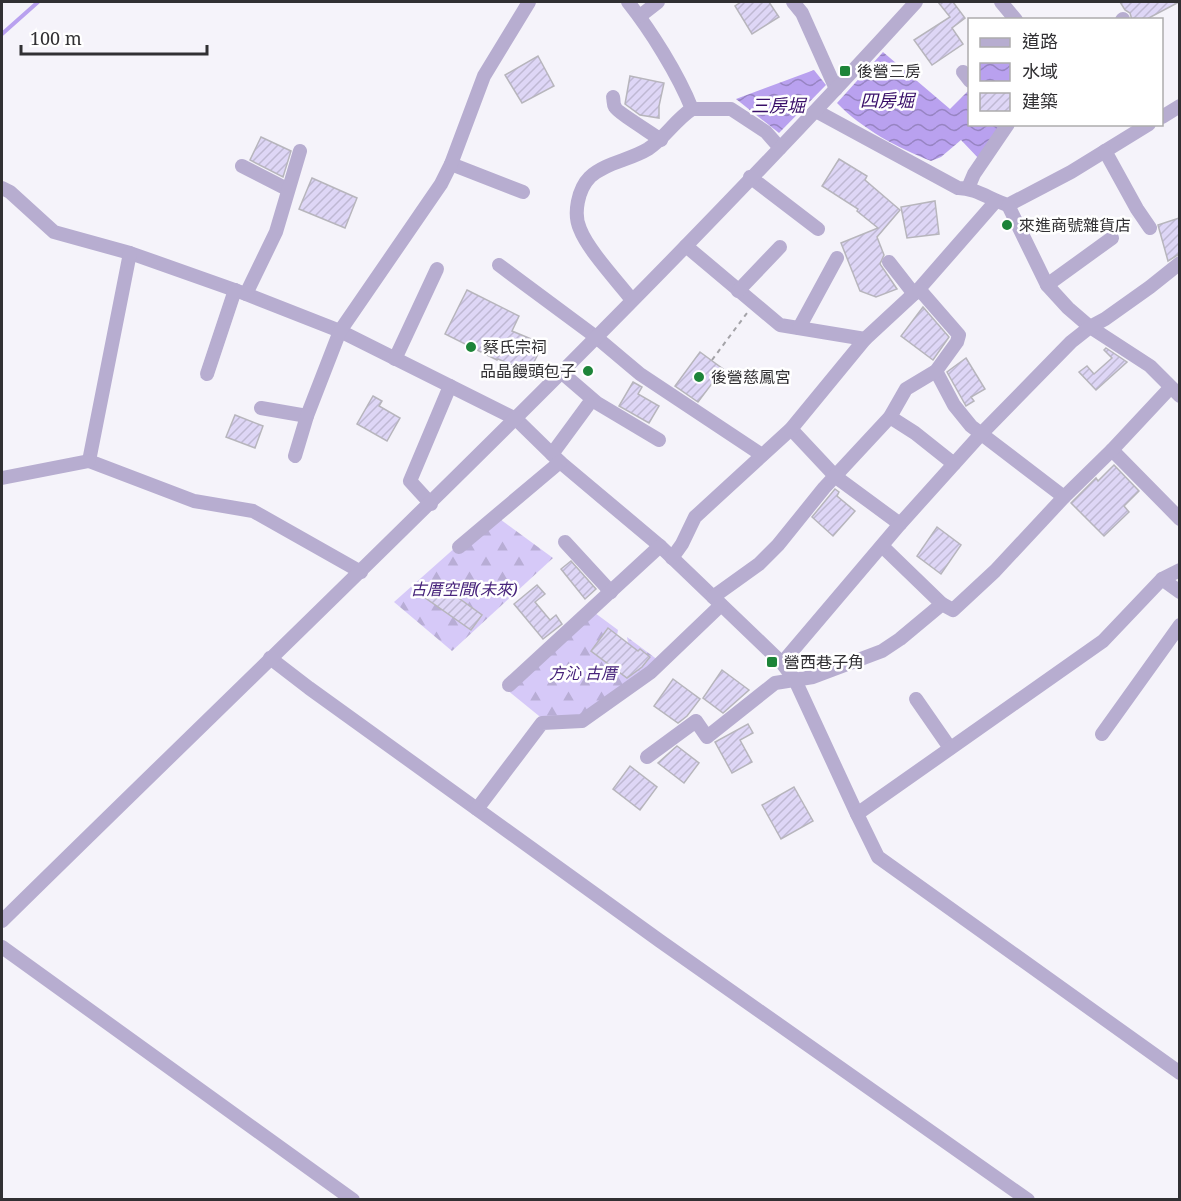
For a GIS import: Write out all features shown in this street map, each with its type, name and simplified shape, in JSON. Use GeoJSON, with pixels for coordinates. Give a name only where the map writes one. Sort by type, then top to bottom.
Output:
{"type":"FeatureCollection","features":[{"type":"Feature","properties":{"kind":"street"},"geometry":{"type":"LineString","coordinates":[[295,456],[307,416],[340,331],[441,184],[451,164],[484,76],[529,2]]}},
{"type":"Feature","properties":{"kind":"street"},"geometry":{"type":"LineString","coordinates":[[628,2],[640,16],[686,93],[692,109]]}},
{"type":"Feature","properties":{"kind":"street"},"geometry":{"type":"LineString","coordinates":[[640,16],[658,2]]}},
{"type":"Feature","properties":{"kind":"street"},"geometry":{"type":"LineString","coordinates":[[793,2],[802,13],[836,89]]}},
{"type":"Feature","properties":{"kind":"street"},"geometry":{"type":"LineString","coordinates":[[2,921],[516,419],[816,111],[916,2]]}},
{"type":"Feature","properties":{"kind":"street"},"geometry":{"type":"LineString","coordinates":[[1004,3],[1015,18]]}},
{"type":"Feature","properties":{"kind":"street"},"geometry":{"type":"LineString","coordinates":[[613,97],[615,108],[621,114],[642,125],[661,140]]}},
{"type":"Feature","properties":{"kind":"street"},"geometry":{"type":"LineString","coordinates":[[1163,116],[1179,106]]}},
{"type":"Feature","properties":{"kind":"street"},"geometry":{"type":"LineString","coordinates":[[632,300],[580,230],[576,209],[582,190],[589,178],[599,171],[646,150],[661,140],[681,117],[692,109],[731,109],[766,132],[780,148]]}},
{"type":"Feature","properties":{"kind":"street"},"geometry":{"type":"LineString","coordinates":[[816,111],[958,188],[968,188],[1002,203],[1047,285],[1068,308],[1090,327],[1150,366],[1175,392],[1064,496],[995,571],[953,610],[942,604],[882,546]]}},
{"type":"Feature","properties":{"kind":"street"},"geometry":{"type":"LineString","coordinates":[[968,188],[974,174],[1006,126]]}},
{"type":"Feature","properties":{"kind":"street"},"geometry":{"type":"LineString","coordinates":[[672,558],[682,544],[695,517],[791,429],[865,339],[916,291],[1002,203],[1105,151],[1146,126]]}},
{"type":"Feature","properties":{"kind":"street"},"geometry":{"type":"LineString","coordinates":[[207,374],[241,292],[276,232],[300,151]]}},
{"type":"Feature","properties":{"kind":"street"},"geometry":{"type":"LineString","coordinates":[[1105,151],[1150,228]]}},
{"type":"Feature","properties":{"kind":"street"},"geometry":{"type":"LineString","coordinates":[[451,164],[523,192]]}},
{"type":"Feature","properties":{"kind":"street"},"geometry":{"type":"LineString","coordinates":[[242,166],[287,189]]}},
{"type":"Feature","properties":{"kind":"street"},"geometry":{"type":"LineString","coordinates":[[750,177],[818,229]]}},
{"type":"Feature","properties":{"kind":"street"},"geometry":{"type":"LineString","coordinates":[[2,188],[10,192],[54,232],[130,253],[241,292],[340,331],[516,419],[556,458],[660,546],[782,663],[795,680],[878,857],[1179,1073]]}},
{"type":"Feature","properties":{"kind":"street"},"geometry":{"type":"LineString","coordinates":[[1047,285],[1112,238]]}},
{"type":"Feature","properties":{"kind":"street"},"geometry":{"type":"LineString","coordinates":[[686,246],[780,324],[865,339]]}},
{"type":"Feature","properties":{"kind":"street"},"geometry":{"type":"LineString","coordinates":[[738,291],[780,247]]}},
{"type":"Feature","properties":{"kind":"street"},"geometry":{"type":"LineString","coordinates":[[89,461],[130,253]]}},
{"type":"Feature","properties":{"kind":"street"},"geometry":{"type":"LineString","coordinates":[[799,328],[837,258]]}},
{"type":"Feature","properties":{"kind":"street"},"geometry":{"type":"LineString","coordinates":[[477,809],[542,723],[582,721],[651,672],[717,601],[778,545],[824,488],[890,417],[906,389],[936,371],[957,342],[959,335],[889,262]]}},
{"type":"Feature","properties":{"kind":"street"},"geometry":{"type":"LineString","coordinates":[[498,265],[640,374],[762,455]]}},
{"type":"Feature","properties":{"kind":"street"},"geometry":{"type":"LineString","coordinates":[[395,359],[437,269]]}},
{"type":"Feature","properties":{"kind":"street"},"geometry":{"type":"LineString","coordinates":[[782,663],[900,524],[981,434],[1071,342],[1090,327],[1177,271]]}},
{"type":"Feature","properties":{"kind":"street"},"geometry":{"type":"LineString","coordinates":[[936,371],[954,405],[971,426],[1064,496]]}},
{"type":"Feature","properties":{"kind":"street"},"geometry":{"type":"LineString","coordinates":[[561,372],[597,403],[659,440]]}},
{"type":"Feature","properties":{"kind":"street"},"geometry":{"type":"LineString","coordinates":[[431,504],[410,482],[450,386]]}},
{"type":"Feature","properties":{"kind":"street"},"geometry":{"type":"LineString","coordinates":[[459,547],[556,458],[588,405]]}},
{"type":"Feature","properties":{"kind":"street"},"geometry":{"type":"LineString","coordinates":[[261,408],[307,416]]}},
{"type":"Feature","properties":{"kind":"street"},"geometry":{"type":"LineString","coordinates":[[890,417],[915,433],[954,464]]}},
{"type":"Feature","properties":{"kind":"street"},"geometry":{"type":"LineString","coordinates":[[791,429],[836,477],[900,524]]}},
{"type":"Feature","properties":{"kind":"street"},"geometry":{"type":"LineString","coordinates":[[1112,450],[1179,519]]}},
{"type":"Feature","properties":{"kind":"street"},"geometry":{"type":"LineString","coordinates":[[2,478],[89,461],[194,501],[253,511],[361,572]]}},
{"type":"Feature","properties":{"kind":"street"},"geometry":{"type":"LineString","coordinates":[[565,542],[611,592]]}},
{"type":"Feature","properties":{"kind":"street"},"geometry":{"type":"LineString","coordinates":[[509,685],[660,546]]}},
{"type":"Feature","properties":{"kind":"street"},"geometry":{"type":"LineString","coordinates":[[856,814],[1103,641],[1162,579],[1179,570]]}},
{"type":"Feature","properties":{"kind":"street"},"geometry":{"type":"LineString","coordinates":[[1162,579],[1179,592]]}},
{"type":"Feature","properties":{"kind":"street"},"geometry":{"type":"LineString","coordinates":[[646,757],[696,722],[707,737],[775,683],[813,677],[882,651],[942,604]]}},
{"type":"Feature","properties":{"kind":"street"},"geometry":{"type":"LineString","coordinates":[[1102,734],[1179,625]]}},
{"type":"Feature","properties":{"kind":"street"},"geometry":{"type":"LineString","coordinates":[[270,658],[660,941],[1028,1200]]}},
{"type":"Feature","properties":{"kind":"street"},"geometry":{"type":"LineString","coordinates":[[916,699],[950,748]]}},
{"type":"Feature","properties":{"kind":"street"},"geometry":{"type":"LineString","coordinates":[[2,947],[353,1200]]}},
{"type":"Feature","properties":{"kind":"path"},"geometry":{"type":"LineString","coordinates":[[712,360],[753,303]]}},
{"type":"Feature","properties":{"kind":"green space","name":"古厝空間(未來)"},"geometry":{"type":"Polygon","coordinates":[[[493,514],[553,558],[452,651],[394,602],[493,514]]]}},
{"type":"Feature","properties":{"kind":"green space","name":"方沁 古厝"},"geometry":{"type":"Polygon","coordinates":[[[595,613],[618,630],[609,646],[628,643],[627,637],[658,660],[577,718],[544,720],[507,690],[595,613]]]}},
{"type":"Feature","properties":{"kind":"water","name":"四房堀"},"geometry":{"type":"Polygon","coordinates":[[[883,52],[950,109],[968,91],[968,126],[1010,126],[981,161],[961,140],[941,157],[931,161],[881,137],[837,103],[883,52]]]}},
{"type":"Feature","properties":{"kind":"water","name":"三房堀"},"geometry":{"type":"Polygon","coordinates":[[[814,70],[826,85],[779,133],[736,99],[814,70]]]}},
{"type":"Feature","properties":{"kind":"building"},"geometry":{"type":"Polygon","coordinates":[[[741,2],[769,2],[779,17],[752,34],[735,6],[741,2]]]}},
{"type":"Feature","properties":{"kind":"building"},"geometry":{"type":"Polygon","coordinates":[[[938,2],[953,2],[965,18],[952,28],[963,44],[932,65],[914,40],[950,17],[938,2]]]}},
{"type":"Feature","properties":{"kind":"building"},"geometry":{"type":"Polygon","coordinates":[[[1120,2],[1179,2],[1149,18],[1131,18],[1130,13],[1120,2]]]}},
{"type":"Feature","properties":{"kind":"building"},"geometry":{"type":"Polygon","coordinates":[[[538,56],[554,86],[522,103],[505,75],[538,56]]]}},
{"type":"Feature","properties":{"kind":"building"},"geometry":{"type":"Polygon","coordinates":[[[630,76],[664,83],[659,118],[640,115],[625,104],[630,76]]]}},
{"type":"Feature","properties":{"kind":"building"},"geometry":{"type":"Polygon","coordinates":[[[261,137],[291,151],[283,177],[250,160],[261,137]]]}},
{"type":"Feature","properties":{"kind":"building"},"geometry":{"type":"Polygon","coordinates":[[[839,159],[867,176],[865,180],[900,210],[877,237],[884,255],[880,264],[897,289],[876,297],[860,291],[841,243],[878,228],[857,211],[858,209],[822,186],[839,159]]]}},
{"type":"Feature","properties":{"kind":"building"},"geometry":{"type":"Polygon","coordinates":[[[312,178],[357,198],[345,228],[299,209],[312,178]]]}},
{"type":"Feature","properties":{"kind":"building"},"geometry":{"type":"Polygon","coordinates":[[[935,201],[939,234],[907,238],[901,207],[935,201]]]}},
{"type":"Feature","properties":{"kind":"building"},"geometry":{"type":"Polygon","coordinates":[[[1179,218],[1179,254],[1168,261],[1158,225],[1179,218]]]}},
{"type":"Feature","properties":{"kind":"building"},"geometry":{"type":"Polygon","coordinates":[[[467,290],[519,316],[512,331],[543,344],[529,372],[497,360],[445,334],[467,290]]]}},
{"type":"Feature","properties":{"kind":"building"},"geometry":{"type":"Polygon","coordinates":[[[923,307],[949,337],[933,360],[901,336],[923,307]]]}},
{"type":"Feature","properties":{"kind":"building"},"geometry":{"type":"Polygon","coordinates":[[[1106,348],[1127,362],[1096,390],[1079,372],[1087,366],[1094,374],[1112,358],[1104,350],[1106,348]]]}},
{"type":"Feature","properties":{"kind":"building","name":"後營慈鳳宮"},"geometry":{"type":"Polygon","coordinates":[[[700,352],[723,369],[698,402],[675,386],[700,352]]]}},
{"type":"Feature","properties":{"kind":"building"},"geometry":{"type":"Polygon","coordinates":[[[966,358],[985,389],[971,397],[974,401],[966,406],[947,372],[966,358]]]}},
{"type":"Feature","properties":{"kind":"building"},"geometry":{"type":"Polygon","coordinates":[[[633,382],[642,387],[638,394],[659,406],[649,423],[619,406],[633,382]]]}},
{"type":"Feature","properties":{"kind":"building"},"geometry":{"type":"Polygon","coordinates":[[[373,396],[382,401],[379,406],[400,418],[387,441],[357,424],[373,396]]]}},
{"type":"Feature","properties":{"kind":"building"},"geometry":{"type":"Polygon","coordinates":[[[235,415],[263,426],[255,448],[226,437],[235,415]]]}},
{"type":"Feature","properties":{"kind":"building"},"geometry":{"type":"Polygon","coordinates":[[[1114,465],[1139,491],[1124,506],[1129,512],[1104,536],[1071,503],[1096,478],[1098,481],[1114,465]]]}},
{"type":"Feature","properties":{"kind":"building"},"geometry":{"type":"Polygon","coordinates":[[[835,489],[839,492],[837,496],[855,511],[833,536],[812,517],[835,489]]]}},
{"type":"Feature","properties":{"kind":"building"},"geometry":{"type":"Polygon","coordinates":[[[937,527],[961,545],[941,574],[917,556],[937,527]]]}},
{"type":"Feature","properties":{"kind":"building"},"geometry":{"type":"Polygon","coordinates":[[[571,561],[596,589],[585,599],[561,569],[571,561]]]}},
{"type":"Feature","properties":{"kind":"building"},"geometry":{"type":"Polygon","coordinates":[[[435,581],[482,615],[471,630],[424,597],[435,581]]]}},
{"type":"Feature","properties":{"kind":"building"},"geometry":{"type":"Polygon","coordinates":[[[537,585],[545,594],[535,602],[550,620],[556,615],[562,624],[543,639],[514,604],[537,585]]]}},
{"type":"Feature","properties":{"kind":"building"},"geometry":{"type":"Polygon","coordinates":[[[608,628],[638,651],[640,649],[650,657],[642,667],[627,678],[591,651],[608,628]]]}},
{"type":"Feature","properties":{"kind":"building"},"geometry":{"type":"Polygon","coordinates":[[[722,670],[749,690],[723,713],[703,698],[722,670]]]}},
{"type":"Feature","properties":{"kind":"building"},"geometry":{"type":"Polygon","coordinates":[[[673,679],[700,699],[687,716],[678,723],[654,706],[673,679]]]}},
{"type":"Feature","properties":{"kind":"building"},"geometry":{"type":"Polygon","coordinates":[[[748,724],[753,733],[740,740],[752,762],[732,773],[715,742],[748,724]]]}},
{"type":"Feature","properties":{"kind":"building"},"geometry":{"type":"Polygon","coordinates":[[[677,746],[699,763],[684,783],[658,763],[677,746]]]}},
{"type":"Feature","properties":{"kind":"building"},"geometry":{"type":"Polygon","coordinates":[[[630,766],[657,787],[640,810],[613,789],[630,766]]]}},
{"type":"Feature","properties":{"kind":"building"},"geometry":{"type":"Polygon","coordinates":[[[794,787],[813,821],[781,839],[762,805],[794,787]]]}},
{"type":"Feature","properties":{"kind":"waterway"},"geometry":{"type":"LineString","coordinates":[[2,34],[38,2]]}},
{"type":"Feature","properties":{"kind":"place","name":"後營三房"},"geometry":{"type":"Point","coordinates":[845,71]}},
{"type":"Feature","properties":{"kind":"place","name":"來進商號雜貨店"},"geometry":{"type":"Point","coordinates":[1007,225]}},
{"type":"Feature","properties":{"kind":"place","name":"蔡氏宗祠"},"geometry":{"type":"Point","coordinates":[471,347]}},
{"type":"Feature","properties":{"kind":"place","name":"品晶饅頭包子"},"geometry":{"type":"Point","coordinates":[588,371]}},
{"type":"Feature","properties":{"kind":"place","name":"後營慈鳳宮"},"geometry":{"type":"Point","coordinates":[699,377]}},
{"type":"Feature","properties":{"kind":"place","name":"營西巷子角"},"geometry":{"type":"Point","coordinates":[772,662]}}]}
